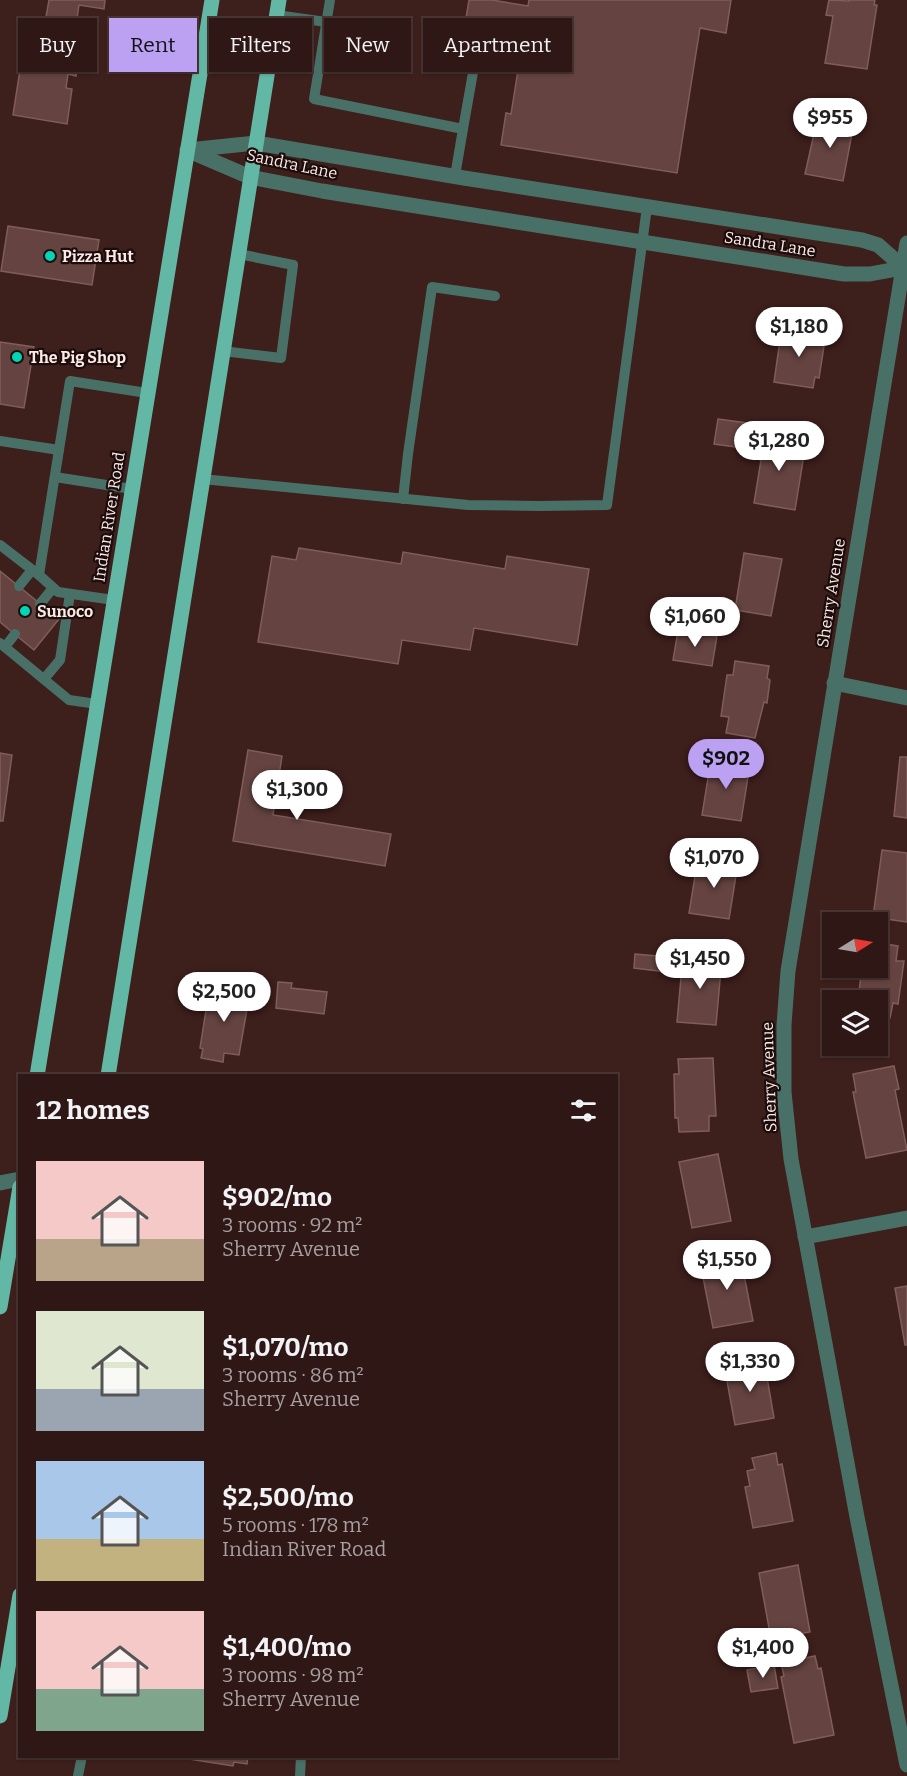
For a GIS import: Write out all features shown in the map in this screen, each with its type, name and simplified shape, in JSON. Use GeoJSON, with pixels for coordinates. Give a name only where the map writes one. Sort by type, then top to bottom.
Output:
{"type":"FeatureCollection","features":[{"type":"Feature","properties":{"kind":"main road","name":"Indian River Road"},"geometry":{"type":"LineString","coordinates":[[38,1074],[212,0]]}},
{"type":"Feature","properties":{"kind":"main road"},"geometry":{"type":"LineString","coordinates":[[108,1074],[277,8]]}},
{"type":"Feature","properties":{"kind":"main road"},"geometry":{"type":"LineString","coordinates":[[0,1306],[18,1199]]}},
{"type":"Feature","properties":{"kind":"main road"},"geometry":{"type":"LineString","coordinates":[[0,1716],[18,1607]]}},
{"type":"Feature","properties":{"kind":"street","name":"Sandra Lane"},"geometry":{"type":"LineString","coordinates":[[187,150],[256,143],[862,240],[878,245],[905,267]]}},
{"type":"Feature","properties":{"kind":"street","name":"Sandra Lane"},"geometry":{"type":"LineString","coordinates":[[187,150],[250,177],[322,191],[844,274],[870,274],[905,267]]}},
{"type":"Feature","properties":{"kind":"street","name":"Sherry Avenue"},"geometry":{"type":"LineString","coordinates":[[907,243],[905,267],[834,683],[788,971],[784,1025],[784,1092],[791,1159],[857,1517],[907,1765]]}},
{"type":"Feature","properties":{"kind":"street"},"geometry":{"type":"LineString","coordinates":[[834,683],[907,698]]}},
{"type":"Feature","properties":{"kind":"street"},"geometry":{"type":"LineString","coordinates":[[0,1183],[18,1179]]}},
{"type":"Feature","properties":{"kind":"street"},"geometry":{"type":"LineString","coordinates":[[805,1237],[907,1218]]}},
{"type":"Feature","properties":{"kind":"lane"},"geometry":{"type":"LineString","coordinates":[[327,18],[330,0]]}},
{"type":"Feature","properties":{"kind":"lane"},"geometry":{"type":"LineString","coordinates":[[277,8],[324,21]]}},
{"type":"Feature","properties":{"kind":"lane"},"geometry":{"type":"LineString","coordinates":[[324,35],[314,99],[463,129]]}},
{"type":"Feature","properties":{"kind":"lane"},"geometry":{"type":"LineString","coordinates":[[455,176],[473,72]]}},
{"type":"Feature","properties":{"kind":"lane"},"geometry":{"type":"LineString","coordinates":[[202,479],[468,505],[607,505],[647,207]]}},
{"type":"Feature","properties":{"kind":"lane"},"geometry":{"type":"LineString","coordinates":[[222,351],[281,357],[293,265],[239,254]]}},
{"type":"Feature","properties":{"kind":"lane"},"geometry":{"type":"LineString","coordinates":[[404,499],[432,287],[495,296]]}},
{"type":"Feature","properties":{"kind":"lane"},"geometry":{"type":"LineString","coordinates":[[19,586],[36,573],[55,477],[70,381],[147,393]]}},
{"type":"Feature","properties":{"kind":"lane"},"geometry":{"type":"LineString","coordinates":[[0,441],[59,450]]}},
{"type":"Feature","properties":{"kind":"lane"},"geometry":{"type":"LineString","coordinates":[[55,477],[132,489]]}},
{"type":"Feature","properties":{"kind":"lane"},"geometry":{"type":"LineString","coordinates":[[0,545],[58,592],[114,600]]}},
{"type":"Feature","properties":{"kind":"lane"},"geometry":{"type":"LineString","coordinates":[[40,604],[53,588]]}},
{"type":"Feature","properties":{"kind":"lane"},"geometry":{"type":"LineString","coordinates":[[44,679],[60,660],[70,594]]}},
{"type":"Feature","properties":{"kind":"lane"},"geometry":{"type":"LineString","coordinates":[[15,634],[3,645],[69,700],[97,704]]}},
{"type":"Feature","properties":{"kind":"lane"},"geometry":{"type":"LineString","coordinates":[[78,1776],[82,1758]]}},
{"type":"Feature","properties":{"kind":"lane"},"geometry":{"type":"LineString","coordinates":[[300,1776],[301,1758]]}},
{"type":"Feature","properties":{"kind":"building"},"geometry":{"type":"Polygon","coordinates":[[[49,0],[105,0],[104,9],[79,5],[77,18],[46,18],[49,0]]]}},
{"type":"Feature","properties":{"kind":"building"},"geometry":{"type":"Polygon","coordinates":[[[469,0],[492,0],[528,6],[529,0],[731,0],[726,33],[700,28],[677,173],[501,145],[506,113],[511,114],[518,72],[572,72],[572,18],[466,18],[469,0]]]}},
{"type":"Feature","properties":{"kind":"building"},"geometry":{"type":"Polygon","coordinates":[[[829,0],[875,0],[874,5],[877,5],[867,69],[825,63],[833,16],[826,15],[829,0]]]}},
{"type":"Feature","properties":{"kind":"building"},"geometry":{"type":"Polygon","coordinates":[[[20,72],[77,72],[76,76],[68,74],[66,88],[72,89],[67,124],[13,115],[20,72]]]}},
{"type":"Feature","properties":{"kind":"building"},"geometry":{"type":"Polygon","coordinates":[[[818,116],[854,123],[843,181],[805,174],[818,116]]]}},
{"type":"Feature","properties":{"kind":"building","name":"Pizza Hut"},"geometry":{"type":"Polygon","coordinates":[[[8,226],[99,240],[92,285],[1,271],[8,226]]]}},
{"type":"Feature","properties":{"kind":"building"},"geometry":{"type":"Polygon","coordinates":[[[786,327],[822,332],[820,345],[824,346],[819,378],[815,377],[813,388],[774,382],[780,340],[785,341],[786,327]]]}},
{"type":"Feature","properties":{"kind":"building"},"geometry":{"type":"Polygon","coordinates":[[[0,342],[34,347],[24,408],[0,404],[0,342]]]}},
{"type":"Feature","properties":{"kind":"building"},"geometry":{"type":"Polygon","coordinates":[[[718,419],[747,423],[743,448],[714,444],[718,419]]]}},
{"type":"Feature","properties":{"kind":"building"},"geometry":{"type":"Polygon","coordinates":[[[766,435],[806,442],[795,510],[754,503],[761,460],[753,458],[755,448],[763,450],[766,435]]]}},
{"type":"Feature","properties":{"kind":"building"},"geometry":{"type":"Polygon","coordinates":[[[299,548],[401,564],[403,552],[505,569],[507,556],[589,569],[577,645],[474,628],[470,650],[402,640],[398,664],[258,642],[272,556],[296,560],[299,548]]]}},
{"type":"Feature","properties":{"kind":"building"},"geometry":{"type":"Polygon","coordinates":[[[744,553],[782,559],[771,616],[735,610],[744,553]]]}},
{"type":"Feature","properties":{"kind":"building","name":"Sunoco"},"geometry":{"type":"Polygon","coordinates":[[[0,571],[59,619],[34,650],[0,622],[0,571]]]}},
{"type":"Feature","properties":{"kind":"building"},"geometry":{"type":"Polygon","coordinates":[[[678,631],[717,636],[712,666],[673,660],[678,631]]]}},
{"type":"Feature","properties":{"kind":"building"},"geometry":{"type":"Polygon","coordinates":[[[735,661],[769,666],[767,703],[764,702],[755,738],[726,733],[729,717],[721,716],[727,675],[733,675],[735,661]]]}},
{"type":"Feature","properties":{"kind":"building"},"geometry":{"type":"Polygon","coordinates":[[[248,750],[282,756],[273,815],[391,834],[385,866],[233,841],[248,750]]]}},
{"type":"Feature","properties":{"kind":"building"},"geometry":{"type":"Polygon","coordinates":[[[0,753],[12,755],[3,821],[0,821],[0,753]]]}},
{"type":"Feature","properties":{"kind":"building"},"geometry":{"type":"Polygon","coordinates":[[[900,757],[907,757],[907,818],[894,816],[900,757]]]}},
{"type":"Feature","properties":{"kind":"building"},"geometry":{"type":"Polygon","coordinates":[[[716,758],[750,764],[741,821],[702,815],[709,772],[713,773],[716,758]]]}},
{"type":"Feature","properties":{"kind":"building"},"geometry":{"type":"Polygon","coordinates":[[[882,850],[907,853],[907,922],[888,919],[888,912],[874,912],[882,850]]]}},
{"type":"Feature","properties":{"kind":"building"},"geometry":{"type":"Polygon","coordinates":[[[704,857],[738,863],[729,919],[689,913],[696,870],[702,871],[704,857]]]}},
{"type":"Feature","properties":{"kind":"building"},"geometry":{"type":"Polygon","coordinates":[[[888,944],[898,946],[896,961],[904,961],[898,1004],[893,1003],[890,1018],[888,1018],[888,990],[859,990],[861,978],[888,978],[888,944]]]}},
{"type":"Feature","properties":{"kind":"building"},"geometry":{"type":"Polygon","coordinates":[[[635,954],[668,957],[666,972],[634,968],[635,954]]]}},
{"type":"Feature","properties":{"kind":"building"},"geometry":{"type":"Polygon","coordinates":[[[683,955],[722,958],[716,1025],[677,1022],[683,955]]]}},
{"type":"Feature","properties":{"kind":"building"},"geometry":{"type":"Polygon","coordinates":[[[278,982],[292,983],[291,988],[327,992],[324,1014],[276,1008],[278,982]]]}},
{"type":"Feature","properties":{"kind":"building"},"geometry":{"type":"Polygon","coordinates":[[[210,985],[250,992],[239,1055],[224,1053],[223,1062],[201,1058],[203,1049],[200,1048],[210,985]]]}},
{"type":"Feature","properties":{"kind":"building"},"geometry":{"type":"Polygon","coordinates":[[[713,1058],[716,1116],[709,1116],[709,1131],[679,1132],[678,1118],[675,1118],[674,1074],[679,1074],[678,1059],[713,1058]]]}},
{"type":"Feature","properties":{"kind":"building"},"geometry":{"type":"Polygon","coordinates":[[[894,1066],[899,1089],[895,1090],[907,1150],[866,1158],[853,1092],[856,1092],[853,1074],[894,1066]]]}},
{"type":"Feature","properties":{"kind":"building"},"geometry":{"type":"Polygon","coordinates":[[[718,1154],[731,1221],[692,1228],[679,1162],[718,1154]]]}},
{"type":"Feature","properties":{"kind":"building"},"geometry":{"type":"Polygon","coordinates":[[[740,1254],[753,1321],[713,1328],[700,1262],[740,1254]]]}},
{"type":"Feature","properties":{"kind":"building"},"geometry":{"type":"Polygon","coordinates":[[[907,1286],[907,1345],[905,1345],[895,1288],[907,1286]]]}},
{"type":"Feature","properties":{"kind":"building"},"geometry":{"type":"Polygon","coordinates":[[[764,1360],[774,1418],[735,1425],[727,1381],[733,1380],[730,1366],[764,1360]]]}},
{"type":"Feature","properties":{"kind":"building"},"geometry":{"type":"Polygon","coordinates":[[[776,1453],[778,1465],[782,1464],[793,1521],[753,1528],[745,1487],[750,1486],[747,1471],[755,1469],[752,1458],[776,1453]]]}},
{"type":"Feature","properties":{"kind":"building"},"geometry":{"type":"Polygon","coordinates":[[[798,1565],[810,1632],[771,1639],[759,1573],[798,1565]]]}},
{"type":"Feature","properties":{"kind":"building"},"geometry":{"type":"Polygon","coordinates":[[[815,1656],[818,1669],[821,1668],[834,1735],[794,1743],[781,1677],[784,1676],[781,1663],[815,1656]]]}},
{"type":"Feature","properties":{"kind":"building"},"geometry":{"type":"Polygon","coordinates":[[[774,1665],[778,1688],[751,1692],[747,1670],[774,1665]]]}},
{"type":"Feature","properties":{"kind":"building"},"geometry":{"type":"Polygon","coordinates":[[[183,1758],[248,1758],[247,1764],[234,1762],[233,1766],[183,1758]]]}},
{"type":"Feature","properties":{"kind":"place","name":"Pizza Hut"},"geometry":{"type":"Point","coordinates":[50,256]}},
{"type":"Feature","properties":{"kind":"place","name":"The Pig Shop"},"geometry":{"type":"Point","coordinates":[17,357]}},
{"type":"Feature","properties":{"kind":"place","name":"Sunoco"},"geometry":{"type":"Point","coordinates":[25,611]}}]}
